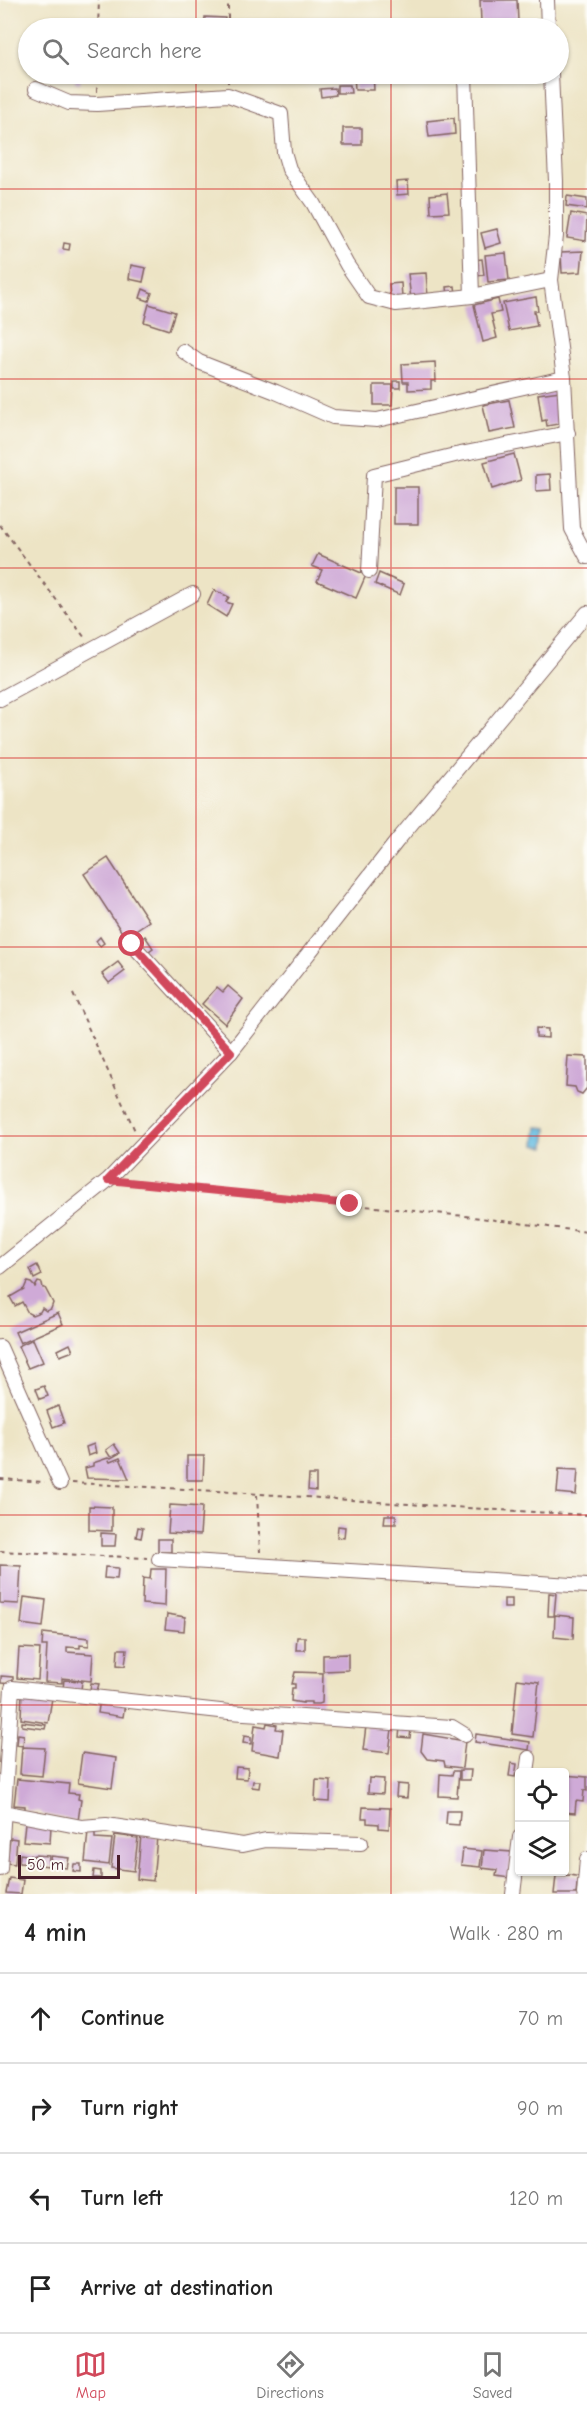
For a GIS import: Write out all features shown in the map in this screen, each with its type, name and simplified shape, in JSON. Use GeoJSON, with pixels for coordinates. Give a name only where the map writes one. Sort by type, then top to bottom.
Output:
{"type":"FeatureCollection","features":[{"type":"Feature","properties":{"kind":"street"},"geometry":{"type":"LineString","coordinates":[[547,0],[548,18]]}},
{"type":"Feature","properties":{"kind":"street"},"geometry":{"type":"LineString","coordinates":[[465,84],[472,297]]}},
{"type":"Feature","properties":{"kind":"street"},"geometry":{"type":"LineString","coordinates":[[551,84],[556,236],[551,280],[564,378],[572,529],[587,557]]}},
{"type":"Feature","properties":{"kind":"street"},"geometry":{"type":"LineString","coordinates":[[36,89],[69,103],[97,104],[228,95],[281,114],[284,152],[289,169],[313,203],[347,265],[369,297],[396,304],[472,297],[551,280]]}},
{"type":"Feature","properties":{"kind":"street"},"geometry":{"type":"LineString","coordinates":[[183,351],[199,362],[333,417],[377,420],[564,378]]}},
{"type":"Feature","properties":{"kind":"street"},"geometry":{"type":"LineString","coordinates":[[369,571],[374,475],[454,455],[568,433]]}},
{"type":"Feature","properties":{"kind":"street"},"geometry":{"type":"LineString","coordinates":[[0,699],[193,594]]}},
{"type":"Feature","properties":{"kind":"street"},"geometry":{"type":"LineString","coordinates":[[0,1267],[108,1180],[231,1052],[397,842],[587,613]]}},
{"type":"Feature","properties":{"kind":"street"},"geometry":{"type":"LineString","coordinates":[[132,944],[231,1052]]}},
{"type":"Feature","properties":{"kind":"street"},"geometry":{"type":"LineString","coordinates":[[0,1347],[60,1483]]}},
{"type":"Feature","properties":{"kind":"street"},"geometry":{"type":"LineString","coordinates":[[159,1559],[587,1586]]}},
{"type":"Feature","properties":{"kind":"street"},"geometry":{"type":"LineString","coordinates":[[0,1869],[12,1688],[229,1712],[452,1727],[465,1735]]}},
{"type":"Feature","properties":{"kind":"street"},"geometry":{"type":"LineString","coordinates":[[528,1768],[529,1758]]}},
{"type":"Feature","properties":{"kind":"street"},"geometry":{"type":"LineString","coordinates":[[4,1812],[82,1827],[106,1825],[243,1845],[266,1840],[361,1843]]}},
{"type":"Feature","properties":{"kind":"street"},"geometry":{"type":"LineString","coordinates":[[584,1894],[587,1859]]}},
{"type":"Feature","properties":{"kind":"street"},"geometry":{"type":"LineString","coordinates":[[513,1894],[515,1875]]}},
{"type":"Feature","properties":{"kind":"path"},"geometry":{"type":"LineString","coordinates":[[98,18],[99,0]]}},
{"type":"Feature","properties":{"kind":"path"},"geometry":{"type":"LineString","coordinates":[[228,0],[228,18]]}},
{"type":"Feature","properties":{"kind":"path"},"geometry":{"type":"LineString","coordinates":[[97,84],[97,104]]}},
{"type":"Feature","properties":{"kind":"path"},"geometry":{"type":"LineString","coordinates":[[0,525],[93,648]]}},
{"type":"Feature","properties":{"kind":"path"},"geometry":{"type":"LineString","coordinates":[[74,994],[142,1146]]}},
{"type":"Feature","properties":{"kind":"path"},"geometry":{"type":"LineString","coordinates":[[108,1180],[465,1216],[587,1232]]}},
{"type":"Feature","properties":{"kind":"path"},"geometry":{"type":"LineString","coordinates":[[0,1479],[587,1515]]}},
{"type":"Feature","properties":{"kind":"path"},"geometry":{"type":"LineString","coordinates":[[257,1495],[260,1558]]}},
{"type":"Feature","properties":{"kind":"water"},"geometry":{"type":"Polygon","coordinates":[[[537,1127],[547,1128],[545,1147],[535,1145],[537,1127]]]}},
{"type":"Feature","properties":{"kind":"building"},"geometry":{"type":"Polygon","coordinates":[[[480,0],[517,0],[518,18],[481,18],[480,0]]]}},
{"type":"Feature","properties":{"kind":"building"},"geometry":{"type":"Polygon","coordinates":[[[355,84],[374,84],[374,90],[355,90],[355,84]]]}},
{"type":"Feature","properties":{"kind":"building"},"geometry":{"type":"Polygon","coordinates":[[[337,85],[350,85],[351,93],[337,93],[337,85]]]}},
{"type":"Feature","properties":{"kind":"building"},"geometry":{"type":"Polygon","coordinates":[[[335,88],[336,95],[321,97],[320,89],[335,88]]]}},
{"type":"Feature","properties":{"kind":"building"},"geometry":{"type":"Polygon","coordinates":[[[454,118],[455,134],[429,137],[427,121],[454,118]]]}},
{"type":"Feature","properties":{"kind":"building"},"geometry":{"type":"Polygon","coordinates":[[[343,128],[362,128],[362,145],[343,145],[343,128]]]}},
{"type":"Feature","properties":{"kind":"building"},"geometry":{"type":"Polygon","coordinates":[[[408,181],[409,194],[397,195],[396,182],[408,181]]]}},
{"type":"Feature","properties":{"kind":"building"},"geometry":{"type":"Polygon","coordinates":[[[447,193],[449,212],[431,213],[430,195],[447,193]]]}},
{"type":"Feature","properties":{"kind":"building"},"geometry":{"type":"Polygon","coordinates":[[[567,196],[587,199],[587,209],[566,206],[567,196]]]}},
{"type":"Feature","properties":{"kind":"building"},"geometry":{"type":"Polygon","coordinates":[[[571,213],[587,216],[586,241],[567,238],[571,213]]]}},
{"type":"Feature","properties":{"kind":"building"},"geometry":{"type":"Polygon","coordinates":[[[497,229],[501,243],[485,248],[481,233],[497,229]]]}},
{"type":"Feature","properties":{"kind":"building"},"geometry":{"type":"Polygon","coordinates":[[[64,243],[70,244],[69,250],[63,249],[64,243]]]}},
{"type":"Feature","properties":{"kind":"building"},"geometry":{"type":"Polygon","coordinates":[[[583,251],[581,272],[562,273],[561,252],[583,251]]]}},
{"type":"Feature","properties":{"kind":"building"},"geometry":{"type":"Polygon","coordinates":[[[506,253],[509,280],[488,282],[485,255],[506,253]]]}},
{"type":"Feature","properties":{"kind":"building"},"geometry":{"type":"Polygon","coordinates":[[[482,259],[484,275],[476,276],[474,260],[482,259]]]}},
{"type":"Feature","properties":{"kind":"building"},"geometry":{"type":"Polygon","coordinates":[[[131,265],[146,268],[143,282],[129,279],[131,265]]]}},
{"type":"Feature","properties":{"kind":"building"},"geometry":{"type":"Polygon","coordinates":[[[426,273],[428,297],[411,299],[408,274],[426,273]]]}},
{"type":"Feature","properties":{"kind":"building"},"geometry":{"type":"Polygon","coordinates":[[[401,283],[402,297],[390,297],[389,284],[401,283]]]}},
{"type":"Feature","properties":{"kind":"building"},"geometry":{"type":"Polygon","coordinates":[[[455,286],[456,294],[448,295],[447,287],[455,286]]]}},
{"type":"Feature","properties":{"kind":"building"},"geometry":{"type":"Polygon","coordinates":[[[143,289],[152,293],[149,301],[140,298],[143,289]]]}},
{"type":"Feature","properties":{"kind":"building"},"geometry":{"type":"Polygon","coordinates":[[[536,297],[538,311],[534,311],[537,326],[509,331],[503,303],[536,297]]]}},
{"type":"Feature","properties":{"kind":"building"},"geometry":{"type":"Polygon","coordinates":[[[498,299],[501,312],[491,314],[497,338],[483,342],[474,305],[498,299]]]}},
{"type":"Feature","properties":{"kind":"building"},"geometry":{"type":"Polygon","coordinates":[[[149,304],[175,312],[169,330],[144,322],[149,304]]]}},
{"type":"Feature","properties":{"kind":"building"},"geometry":{"type":"Polygon","coordinates":[[[435,362],[436,381],[431,381],[431,389],[408,390],[408,382],[403,382],[402,364],[435,362]]]}},
{"type":"Feature","properties":{"kind":"building"},"geometry":{"type":"Polygon","coordinates":[[[394,381],[400,381],[400,388],[394,388],[394,381]]]}},
{"type":"Feature","properties":{"kind":"building"},"geometry":{"type":"Polygon","coordinates":[[[374,385],[393,385],[392,405],[374,405],[374,385]]]}},
{"type":"Feature","properties":{"kind":"building"},"geometry":{"type":"Polygon","coordinates":[[[560,391],[564,423],[547,426],[546,420],[542,421],[538,394],[560,391]]]}},
{"type":"Feature","properties":{"kind":"building"},"geometry":{"type":"Polygon","coordinates":[[[509,400],[515,428],[489,433],[483,405],[509,400]]]}},
{"type":"Feature","properties":{"kind":"building"},"geometry":{"type":"Polygon","coordinates":[[[514,454],[521,480],[492,489],[484,462],[514,454]]]}},
{"type":"Feature","properties":{"kind":"building"},"geometry":{"type":"Polygon","coordinates":[[[550,474],[551,490],[536,491],[536,475],[550,474]]]}},
{"type":"Feature","properties":{"kind":"building"},"geometry":{"type":"Polygon","coordinates":[[[394,487],[418,487],[418,524],[394,524],[394,487]]]}},
{"type":"Feature","properties":{"kind":"building"},"geometry":{"type":"Polygon","coordinates":[[[318,554],[366,575],[356,598],[317,581],[322,570],[312,566],[318,554]]]}},
{"type":"Feature","properties":{"kind":"building"},"geometry":{"type":"Polygon","coordinates":[[[379,573],[404,584],[400,595],[375,584],[379,573]]]}},
{"type":"Feature","properties":{"kind":"building"},"geometry":{"type":"Polygon","coordinates":[[[214,590],[229,597],[226,602],[232,604],[226,617],[207,605],[214,590]]]}},
{"type":"Feature","properties":{"kind":"building"},"geometry":{"type":"Polygon","coordinates":[[[108,858],[149,921],[125,937],[84,874],[108,858]]]}},
{"type":"Feature","properties":{"kind":"building"},"geometry":{"type":"Polygon","coordinates":[[[145,936],[153,948],[146,953],[139,941],[145,936]]]}},
{"type":"Feature","properties":{"kind":"building"},"geometry":{"type":"Polygon","coordinates":[[[100,937],[104,943],[100,946],[96,941],[100,937]]]}},
{"type":"Feature","properties":{"kind":"building"},"geometry":{"type":"Polygon","coordinates":[[[118,962],[125,971],[109,983],[102,974],[118,962]]]}},
{"type":"Feature","properties":{"kind":"building"},"geometry":{"type":"Polygon","coordinates":[[[228,986],[243,999],[225,1024],[202,1004],[217,987],[223,992],[228,986]]]}},
{"type":"Feature","properties":{"kind":"building"},"geometry":{"type":"Polygon","coordinates":[[[536,1028],[548,1029],[548,1038],[536,1037],[536,1028]]]}},
{"type":"Feature","properties":{"kind":"building"},"geometry":{"type":"Polygon","coordinates":[[[568,1056],[587,1057],[587,1088],[582,1094],[577,1092],[575,1087],[566,1086],[568,1056]]]}},
{"type":"Feature","properties":{"kind":"building"},"geometry":{"type":"Polygon","coordinates":[[[37,1265],[42,1275],[34,1279],[30,1269],[37,1265]]]}},
{"type":"Feature","properties":{"kind":"building"},"geometry":{"type":"Polygon","coordinates":[[[27,1282],[35,1287],[38,1282],[42,1283],[53,1303],[51,1309],[46,1311],[42,1308],[40,1312],[32,1315],[28,1313],[22,1302],[15,1306],[10,1297],[24,1289],[27,1282]]]}},
{"type":"Feature","properties":{"kind":"building"},"geometry":{"type":"Polygon","coordinates":[[[58,1313],[63,1324],[20,1343],[15,1332],[58,1313]]]}},
{"type":"Feature","properties":{"kind":"building"},"geometry":{"type":"Polygon","coordinates":[[[33,1339],[43,1362],[28,1368],[18,1346],[33,1339]]]}},
{"type":"Feature","properties":{"kind":"building"},"geometry":{"type":"Polygon","coordinates":[[[70,1344],[73,1351],[60,1356],[58,1350],[70,1344]]]}},
{"type":"Feature","properties":{"kind":"building"},"geometry":{"type":"Polygon","coordinates":[[[44,1386],[48,1396],[40,1399],[36,1389],[44,1386]]]}},
{"type":"Feature","properties":{"kind":"building"},"geometry":{"type":"Polygon","coordinates":[[[58,1406],[64,1423],[53,1427],[47,1411],[58,1406]]]}},
{"type":"Feature","properties":{"kind":"building"},"geometry":{"type":"Polygon","coordinates":[[[94,1444],[96,1453],[88,1456],[86,1447],[94,1444]]]}},
{"type":"Feature","properties":{"kind":"building"},"geometry":{"type":"Polygon","coordinates":[[[114,1444],[120,1453],[111,1458],[106,1450],[114,1444]]]}},
{"type":"Feature","properties":{"kind":"building"},"geometry":{"type":"Polygon","coordinates":[[[187,1456],[204,1456],[203,1480],[187,1480],[187,1456]]]}},
{"type":"Feature","properties":{"kind":"building"},"geometry":{"type":"Polygon","coordinates":[[[108,1458],[110,1462],[120,1458],[129,1479],[87,1478],[85,1468],[108,1458]]]}},
{"type":"Feature","properties":{"kind":"building"},"geometry":{"type":"Polygon","coordinates":[[[559,1469],[578,1470],[576,1495],[557,1493],[559,1469]]]}},
{"type":"Feature","properties":{"kind":"building"},"geometry":{"type":"Polygon","coordinates":[[[309,1475],[316,1475],[316,1491],[308,1490],[309,1475]]]}},
{"type":"Feature","properties":{"kind":"building"},"geometry":{"type":"Polygon","coordinates":[[[170,1505],[202,1507],[200,1535],[168,1533],[170,1505]]]}},
{"type":"Feature","properties":{"kind":"building"},"geometry":{"type":"Polygon","coordinates":[[[89,1506],[112,1507],[112,1531],[89,1530],[89,1506]]]}},
{"type":"Feature","properties":{"kind":"building"},"geometry":{"type":"Polygon","coordinates":[[[385,1515],[396,1515],[396,1524],[384,1524],[385,1515]]]}},
{"type":"Feature","properties":{"kind":"building"},"geometry":{"type":"Polygon","coordinates":[[[338,1526],[345,1527],[344,1538],[337,1537],[338,1526]]]}},
{"type":"Feature","properties":{"kind":"building"},"geometry":{"type":"Polygon","coordinates":[[[138,1527],[143,1528],[141,1538],[136,1537],[138,1527]]]}},
{"type":"Feature","properties":{"kind":"building"},"geometry":{"type":"Polygon","coordinates":[[[101,1533],[116,1534],[115,1546],[101,1546],[101,1533]]]}},
{"type":"Feature","properties":{"kind":"building"},"geometry":{"type":"Polygon","coordinates":[[[158,1539],[171,1539],[171,1552],[158,1552],[158,1539]]]}},
{"type":"Feature","properties":{"kind":"building"},"geometry":{"type":"Polygon","coordinates":[[[0,1565],[21,1566],[19,1604],[0,1603],[0,1565]]]}},
{"type":"Feature","properties":{"kind":"building"},"geometry":{"type":"Polygon","coordinates":[[[105,1567],[118,1568],[117,1579],[104,1578],[105,1567]]]}},
{"type":"Feature","properties":{"kind":"building"},"geometry":{"type":"Polygon","coordinates":[[[151,1569],[166,1569],[165,1606],[142,1604],[143,1578],[150,1579],[151,1569]]]}},
{"type":"Feature","properties":{"kind":"building"},"geometry":{"type":"Polygon","coordinates":[[[549,1593],[556,1594],[554,1616],[548,1616],[549,1593]]]}},
{"type":"Feature","properties":{"kind":"building"},"geometry":{"type":"Polygon","coordinates":[[[24,1597],[46,1600],[43,1627],[21,1624],[24,1597]]]}},
{"type":"Feature","properties":{"kind":"building"},"geometry":{"type":"Polygon","coordinates":[[[504,1599],[512,1599],[512,1608],[504,1608],[504,1599]]]}},
{"type":"Feature","properties":{"kind":"building"},"geometry":{"type":"Polygon","coordinates":[[[167,1614],[185,1617],[184,1631],[165,1629],[167,1614]]]}},
{"type":"Feature","properties":{"kind":"building"},"geometry":{"type":"Polygon","coordinates":[[[555,1615],[574,1617],[573,1639],[554,1637],[555,1615]]]}},
{"type":"Feature","properties":{"kind":"building"},"geometry":{"type":"Polygon","coordinates":[[[43,1633],[89,1638],[89,1646],[67,1647],[67,1652],[93,1654],[91,1681],[62,1678],[62,1683],[45,1682],[47,1646],[42,1646],[43,1633]]]}},
{"type":"Feature","properties":{"kind":"building"},"geometry":{"type":"Polygon","coordinates":[[[297,1637],[305,1637],[305,1650],[296,1650],[297,1637]]]}},
{"type":"Feature","properties":{"kind":"building"},"geometry":{"type":"Polygon","coordinates":[[[19,1648],[40,1649],[38,1680],[17,1678],[19,1648]]]}},
{"type":"Feature","properties":{"kind":"building"},"geometry":{"type":"Polygon","coordinates":[[[118,1649],[127,1649],[125,1666],[117,1665],[118,1649]]]}},
{"type":"Feature","properties":{"kind":"building"},"geometry":{"type":"Polygon","coordinates":[[[348,1654],[348,1670],[323,1671],[323,1655],[348,1654]]]}},
{"type":"Feature","properties":{"kind":"building"},"geometry":{"type":"Polygon","coordinates":[[[295,1672],[323,1673],[322,1703],[291,1701],[292,1688],[295,1688],[295,1684],[292,1684],[295,1672]]]}},
{"type":"Feature","properties":{"kind":"building"},"geometry":{"type":"Polygon","coordinates":[[[1,1676],[13,1677],[13,1684],[1,1683],[1,1676]]]}},
{"type":"Feature","properties":{"kind":"building"},"geometry":{"type":"Polygon","coordinates":[[[517,1679],[539,1682],[533,1737],[512,1734],[517,1679]]]}},
{"type":"Feature","properties":{"kind":"building"},"geometry":{"type":"Polygon","coordinates":[[[64,1680],[82,1681],[81,1690],[63,1689],[64,1680]]]}},
{"type":"Feature","properties":{"kind":"building"},"geometry":{"type":"Polygon","coordinates":[[[91,1683],[99,1684],[97,1691],[90,1690],[91,1683]]]}},
{"type":"Feature","properties":{"kind":"building"},"geometry":{"type":"Polygon","coordinates":[[[22,1691],[52,1698],[48,1723],[21,1719],[22,1691]]]}},
{"type":"Feature","properties":{"kind":"building"},"geometry":{"type":"Polygon","coordinates":[[[100,1699],[125,1703],[123,1717],[98,1713],[100,1699]]]}},
{"type":"Feature","properties":{"kind":"building"},"geometry":{"type":"Polygon","coordinates":[[[22,1722],[46,1725],[45,1729],[22,1726],[22,1722]]]}},
{"type":"Feature","properties":{"kind":"building"},"geometry":{"type":"Polygon","coordinates":[[[267,1723],[277,1725],[276,1729],[283,1730],[280,1756],[252,1751],[255,1725],[266,1727],[267,1723]]]}},
{"type":"Feature","properties":{"kind":"building"},"geometry":{"type":"Polygon","coordinates":[[[366,1726],[392,1729],[389,1753],[363,1750],[366,1726]]]}},
{"type":"Feature","properties":{"kind":"building"},"geometry":{"type":"Polygon","coordinates":[[[400,1728],[411,1728],[410,1738],[399,1737],[400,1728]]]}},
{"type":"Feature","properties":{"kind":"building"},"geometry":{"type":"Polygon","coordinates":[[[18,1734],[24,1735],[23,1746],[17,1745],[18,1734]]]}},
{"type":"Feature","properties":{"kind":"building"},"geometry":{"type":"Polygon","coordinates":[[[423,1734],[465,1741],[462,1768],[445,1766],[444,1761],[427,1759],[421,1751],[423,1734]]]}},
{"type":"Feature","properties":{"kind":"building"},"geometry":{"type":"Polygon","coordinates":[[[476,1734],[530,1742],[529,1750],[475,1742],[476,1734]]]}},
{"type":"Feature","properties":{"kind":"building"},"geometry":{"type":"Polygon","coordinates":[[[244,1736],[251,1737],[251,1744],[243,1743],[244,1736]]]}},
{"type":"Feature","properties":{"kind":"building"},"geometry":{"type":"Polygon","coordinates":[[[22,1747],[45,1748],[42,1776],[20,1774],[22,1747]]]}},
{"type":"Feature","properties":{"kind":"building"},"geometry":{"type":"Polygon","coordinates":[[[82,1753],[116,1758],[112,1788],[78,1783],[82,1753]]]}},
{"type":"Feature","properties":{"kind":"building"},"geometry":{"type":"Polygon","coordinates":[[[511,1763],[517,1764],[515,1777],[509,1776],[511,1763]]]}},
{"type":"Feature","properties":{"kind":"building"},"geometry":{"type":"Polygon","coordinates":[[[236,1767],[248,1768],[247,1779],[235,1778],[236,1767]]]}},
{"type":"Feature","properties":{"kind":"building"},"geometry":{"type":"Polygon","coordinates":[[[460,1770],[471,1770],[470,1780],[460,1780],[460,1770]]]}},
{"type":"Feature","properties":{"kind":"building"},"geometry":{"type":"Polygon","coordinates":[[[453,1771],[459,1771],[457,1797],[439,1796],[440,1774],[452,1775],[453,1771]]]}},
{"type":"Feature","properties":{"kind":"building"},"geometry":{"type":"Polygon","coordinates":[[[569,1775],[587,1777],[587,1791],[584,1790],[583,1802],[576,1801],[575,1813],[569,1812],[569,1775]]]}},
{"type":"Feature","properties":{"kind":"building"},"geometry":{"type":"Polygon","coordinates":[[[369,1778],[384,1779],[383,1794],[368,1793],[369,1778]]]}},
{"type":"Feature","properties":{"kind":"building"},"geometry":{"type":"Polygon","coordinates":[[[17,1779],[69,1784],[68,1793],[79,1794],[78,1799],[81,1800],[78,1821],[25,1810],[25,1806],[14,1805],[17,1779]]]}},
{"type":"Feature","properties":{"kind":"building"},"geometry":{"type":"Polygon","coordinates":[[[316,1780],[331,1781],[330,1802],[315,1801],[316,1780]]]}},
{"type":"Feature","properties":{"kind":"building"},"geometry":{"type":"Polygon","coordinates":[[[253,1781],[260,1781],[259,1788],[252,1787],[253,1781]]]}},
{"type":"Feature","properties":{"kind":"building"},"geometry":{"type":"Polygon","coordinates":[[[397,1784],[408,1785],[407,1798],[396,1797],[397,1784]]]}},
{"type":"Feature","properties":{"kind":"building"},"geometry":{"type":"Polygon","coordinates":[[[363,1807],[390,1808],[389,1829],[379,1828],[379,1824],[367,1823],[367,1818],[362,1818],[363,1807]]]}},
{"type":"Feature","properties":{"kind":"building"},"geometry":{"type":"Polygon","coordinates":[[[447,1811],[460,1811],[459,1825],[446,1824],[447,1811]]]}},
{"type":"Feature","properties":{"kind":"building"},"geometry":{"type":"Polygon","coordinates":[[[25,1823],[51,1826],[50,1843],[23,1841],[25,1823]]]}},
{"type":"Feature","properties":{"kind":"building"},"geometry":{"type":"Polygon","coordinates":[[[88,1831],[95,1831],[95,1838],[112,1839],[109,1865],[85,1862],[88,1831]]]}},
{"type":"Feature","properties":{"kind":"building"},"geometry":{"type":"Polygon","coordinates":[[[115,1835],[138,1838],[134,1871],[111,1868],[115,1835]]]}},
{"type":"Feature","properties":{"kind":"building"},"geometry":{"type":"Polygon","coordinates":[[[141,1835],[157,1837],[153,1881],[137,1879],[141,1835]]]}},
{"type":"Feature","properties":{"kind":"building"},"geometry":{"type":"Polygon","coordinates":[[[10,1838],[17,1839],[15,1864],[7,1863],[10,1838]]]}},
{"type":"Feature","properties":{"kind":"building"},"geometry":{"type":"Polygon","coordinates":[[[463,1849],[482,1851],[480,1867],[461,1865],[463,1849]]]}},
{"type":"Feature","properties":{"kind":"building"},"geometry":{"type":"Polygon","coordinates":[[[484,1850],[512,1852],[509,1878],[496,1876],[497,1870],[482,1868],[484,1850]]]}},
{"type":"Feature","properties":{"kind":"building"},"geometry":{"type":"Polygon","coordinates":[[[20,1854],[33,1856],[32,1864],[19,1863],[20,1854]]]}},
{"type":"Feature","properties":{"kind":"building"},"geometry":{"type":"Polygon","coordinates":[[[34,1855],[49,1856],[48,1866],[33,1864],[34,1855]]]}},
{"type":"Feature","properties":{"kind":"building"},"geometry":{"type":"Polygon","coordinates":[[[51,1856],[69,1858],[67,1868],[49,1866],[51,1856]]]}},
{"type":"Feature","properties":{"kind":"building"},"geometry":{"type":"Polygon","coordinates":[[[74,1864],[81,1864],[81,1872],[73,1871],[74,1864]]]}},
{"type":"Feature","properties":{"kind":"building"},"geometry":{"type":"Polygon","coordinates":[[[94,1870],[101,1871],[101,1878],[93,1878],[94,1870]]]}},
{"type":"Feature","properties":{"kind":"building"},"geometry":{"type":"Polygon","coordinates":[[[556,1876],[581,1877],[580,1884],[577,1884],[576,1894],[554,1894],[556,1876]]]}},
{"type":"Feature","properties":{"kind":"building"},"geometry":{"type":"Polygon","coordinates":[[[9,1878],[23,1880],[21,1894],[6,1893],[9,1878]]]}},
{"type":"Feature","properties":{"kind":"route"},"geometry":{"type":"LineString","coordinates":[[132,944],[231,1052],[108,1180],[350,1204]]}}]}
